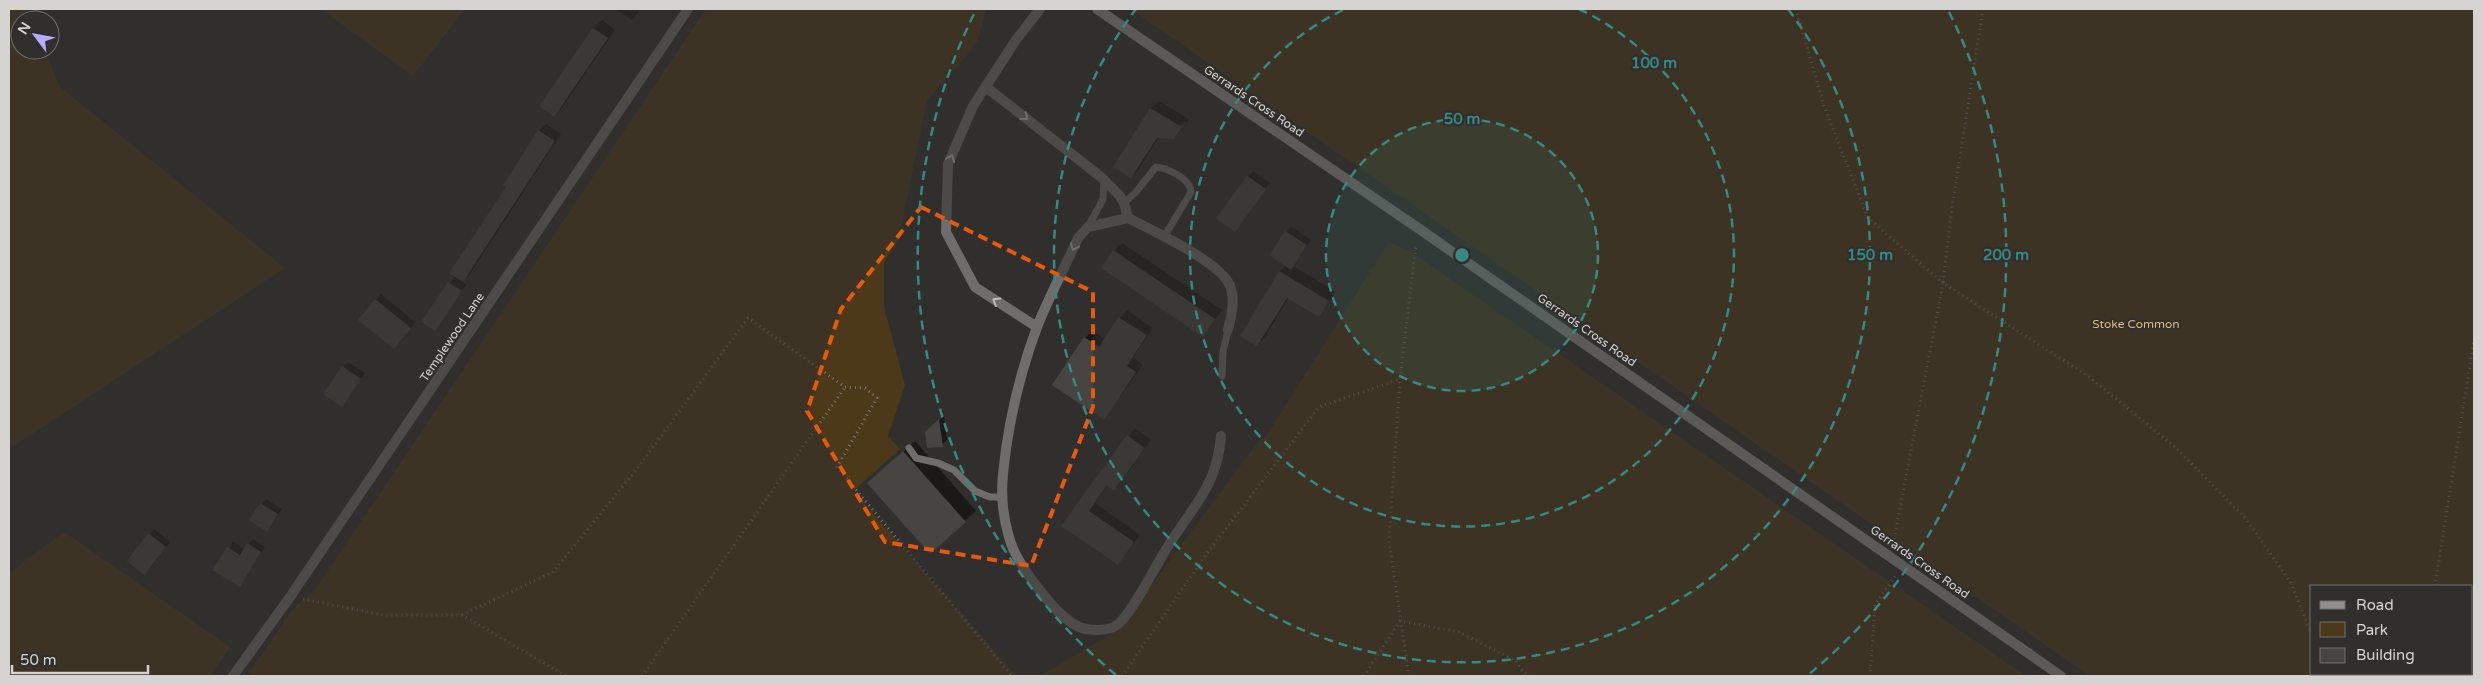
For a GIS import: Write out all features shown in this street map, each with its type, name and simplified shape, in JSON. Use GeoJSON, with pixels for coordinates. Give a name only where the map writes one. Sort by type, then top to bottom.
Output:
{"type":"FeatureCollection","features":[{"type":"Feature","properties":{"kind":"main road","name":"Gerrards Cross Road"},"geometry":{"type":"LineString","coordinates":[[1097,9],[1418,228],[2061,676]]}},
{"type":"Feature","properties":{"kind":"street","name":"Templewood Lane"},"geometry":{"type":"LineString","coordinates":[[233,676],[290,597],[688,9]]}},
{"type":"Feature","properties":{"kind":"street"},"geometry":{"type":"LineString","coordinates":[[1037,327],[975,287],[946,232],[948,164],[973,106],[1016,40],[1040,9]]}},
{"type":"Feature","properties":{"kind":"street"},"geometry":{"type":"LineString","coordinates":[[986,87],[1104,180],[1124,203],[1128,218],[1186,249],[1224,275],[1228,281],[1232,300],[1228,330]]}},
{"type":"Feature","properties":{"kind":"street"},"geometry":{"type":"LineString","coordinates":[[1128,218],[1121,222],[1088,227],[1078,238],[1037,327],[1015,399],[1003,474],[1002,497],[1009,539],[1024,568],[1041,593],[1077,626],[1097,631],[1117,626],[1128,612],[1170,543],[1205,494],[1219,460],[1221,436]]}},
{"type":"Feature","properties":{"kind":"lane"},"geometry":{"type":"LineString","coordinates":[[1124,203],[1136,192],[1156,167],[1163,168],[1188,183],[1191,192],[1164,237]]}},
{"type":"Feature","properties":{"kind":"lane"},"geometry":{"type":"LineString","coordinates":[[1088,227],[1102,199],[1104,180]]}},
{"type":"Feature","properties":{"kind":"lane"},"geometry":{"type":"LineString","coordinates":[[1222,376],[1223,352],[1228,330]]}},
{"type":"Feature","properties":{"kind":"lane"},"geometry":{"type":"LineString","coordinates":[[909,448],[916,458],[938,463],[954,470],[975,491],[990,496],[1002,497]]}},
{"type":"Feature","properties":{"kind":"path"},"geometry":{"type":"LineString","coordinates":[[1796,9],[1824,106],[1868,218],[1943,283],[2088,376],[2175,447],[2251,527],[2291,583],[2310,631]]}},
{"type":"Feature","properties":{"kind":"path"},"geometry":{"type":"LineString","coordinates":[[1891,556],[1943,283],[1952,208],[1983,9]]}},
{"type":"Feature","properties":{"kind":"path"},"geometry":{"type":"LineString","coordinates":[[1408,676],[1389,540],[1400,379],[1418,228]]}},
{"type":"Feature","properties":{"kind":"path"},"geometry":{"type":"LineString","coordinates":[[290,597],[383,615],[462,615],[553,572],[636,470],[748,318],[845,387],[865,388],[877,398],[837,467],[1012,676]]}},
{"type":"Feature","properties":{"kind":"path"},"geometry":{"type":"LineString","coordinates":[[2435,585],[2474,339]]}},
{"type":"Feature","properties":{"kind":"path"},"geometry":{"type":"LineString","coordinates":[[1122,676],[1205,556],[1319,407],[1400,379]]}},
{"type":"Feature","properties":{"kind":"path"},"geometry":{"type":"LineString","coordinates":[[642,676],[845,387]]}},
{"type":"Feature","properties":{"kind":"path"},"geometry":{"type":"LineString","coordinates":[[1870,676],[1875,605],[1902,564]]}},
{"type":"Feature","properties":{"kind":"path"},"geometry":{"type":"LineString","coordinates":[[462,615],[566,676]]}},
{"type":"Feature","properties":{"kind":"path"},"geometry":{"type":"LineString","coordinates":[[1364,676],[1400,621]]}},
{"type":"Feature","properties":{"kind":"path"},"geometry":{"type":"LineString","coordinates":[[1400,621],[1460,632],[1516,661],[1524,673],[1530,676]]}},
{"type":"Feature","properties":{"kind":"highlighted area"},"geometry":{"type":"Polygon","coordinates":[[[921,207],[1093,292],[1093,407],[1031,566],[885,542],[807,411],[841,309],[921,207]]]}},
{"type":"Feature","properties":{"kind":"green space"},"geometry":{"type":"Polygon","coordinates":[[[9,9],[26,9],[10,10],[10,60],[48,60],[60,87],[285,268],[9,449],[9,9]]]}},
{"type":"Feature","properties":{"kind":"green space"},"geometry":{"type":"Polygon","coordinates":[[[321,9],[465,9],[413,76],[321,9]]]}},
{"type":"Feature","properties":{"kind":"green space"},"geometry":{"type":"Polygon","coordinates":[[[706,9],[986,9],[978,40],[964,59],[927,100],[899,237],[884,262],[884,307],[905,385],[888,436],[900,449],[853,491],[1016,676],[247,676],[294,608],[315,590],[706,9]]]}},
{"type":"Feature","properties":{"kind":"green space","name":"Stoke Common"},"geometry":{"type":"Polygon","coordinates":[[[1131,9],[2474,9],[2474,676],[2090,676],[1131,9]]]}},
{"type":"Feature","properties":{"kind":"green space"},"geometry":{"type":"Polygon","coordinates":[[[1389,242],[1411,252],[2026,676],[1040,676],[1119,629],[1261,438],[1265,438],[1389,242]]]}},
{"type":"Feature","properties":{"kind":"green space"},"geometry":{"type":"Polygon","coordinates":[[[64,532],[230,647],[210,676],[9,676],[9,573],[64,532]]]}},
{"type":"Feature","properties":{"kind":"building"},"geometry":{"type":"Polygon","coordinates":[[[593,28],[608,38],[554,117],[539,106],[593,28]]]}},
{"type":"Feature","properties":{"kind":"building"},"geometry":{"type":"Polygon","coordinates":[[[1150,108],[1182,127],[1174,139],[1157,138],[1131,178],[1113,167],[1150,108]]]}},
{"type":"Feature","properties":{"kind":"building"},"geometry":{"type":"Polygon","coordinates":[[[538,130],[555,141],[463,282],[449,273],[506,187],[503,185],[538,130]]]}},
{"type":"Feature","properties":{"kind":"building"},"geometry":{"type":"Polygon","coordinates":[[[1247,176],[1266,189],[1235,232],[1216,218],[1247,176]]]}},
{"type":"Feature","properties":{"kind":"building"},"geometry":{"type":"Polygon","coordinates":[[[1285,231],[1307,245],[1291,270],[1269,255],[1285,231]]]}},
{"type":"Feature","properties":{"kind":"building"},"geometry":{"type":"Polygon","coordinates":[[[1113,250],[1215,319],[1203,337],[1101,268],[1113,250]]]}},
{"type":"Feature","properties":{"kind":"building"},"geometry":{"type":"Polygon","coordinates":[[[1279,271],[1329,301],[1319,317],[1287,298],[1257,346],[1240,336],[1279,271]]]}},
{"type":"Feature","properties":{"kind":"building"},"geometry":{"type":"Polygon","coordinates":[[[448,282],[462,291],[435,331],[421,322],[448,282]]]}},
{"type":"Feature","properties":{"kind":"building"},"geometry":{"type":"Polygon","coordinates":[[[375,299],[411,328],[394,349],[358,320],[375,299]]]}},
{"type":"Feature","properties":{"kind":"building"},"geometry":{"type":"Polygon","coordinates":[[[1118,317],[1147,335],[1127,366],[1136,372],[1104,420],[1052,385],[1084,337],[1099,347],[1118,317]]]}},
{"type":"Feature","properties":{"kind":"building"},"geometry":{"type":"Polygon","coordinates":[[[342,366],[361,379],[342,407],[323,394],[342,366]]]}},
{"type":"Feature","properties":{"kind":"building"},"geometry":{"type":"Polygon","coordinates":[[[939,419],[943,447],[927,448],[925,432],[939,419]]]}},
{"type":"Feature","properties":{"kind":"building"},"geometry":{"type":"Polygon","coordinates":[[[1127,435],[1145,448],[1114,490],[1107,485],[1089,511],[1134,542],[1118,565],[1061,526],[1127,435]]]}},
{"type":"Feature","properties":{"kind":"building"},"geometry":{"type":"Polygon","coordinates":[[[903,451],[966,522],[930,554],[867,483],[903,451]]]}},
{"type":"Feature","properties":{"kind":"building"},"geometry":{"type":"Polygon","coordinates":[[[260,503],[278,514],[267,532],[249,520],[260,503]]]}},
{"type":"Feature","properties":{"kind":"building"},"geometry":{"type":"Polygon","coordinates":[[[148,533],[166,547],[144,575],[127,561],[148,533]]]}},
{"type":"Feature","properties":{"kind":"building"},"geometry":{"type":"Polygon","coordinates":[[[247,543],[261,552],[240,587],[212,570],[227,547],[240,555],[247,543]]]}}]}
